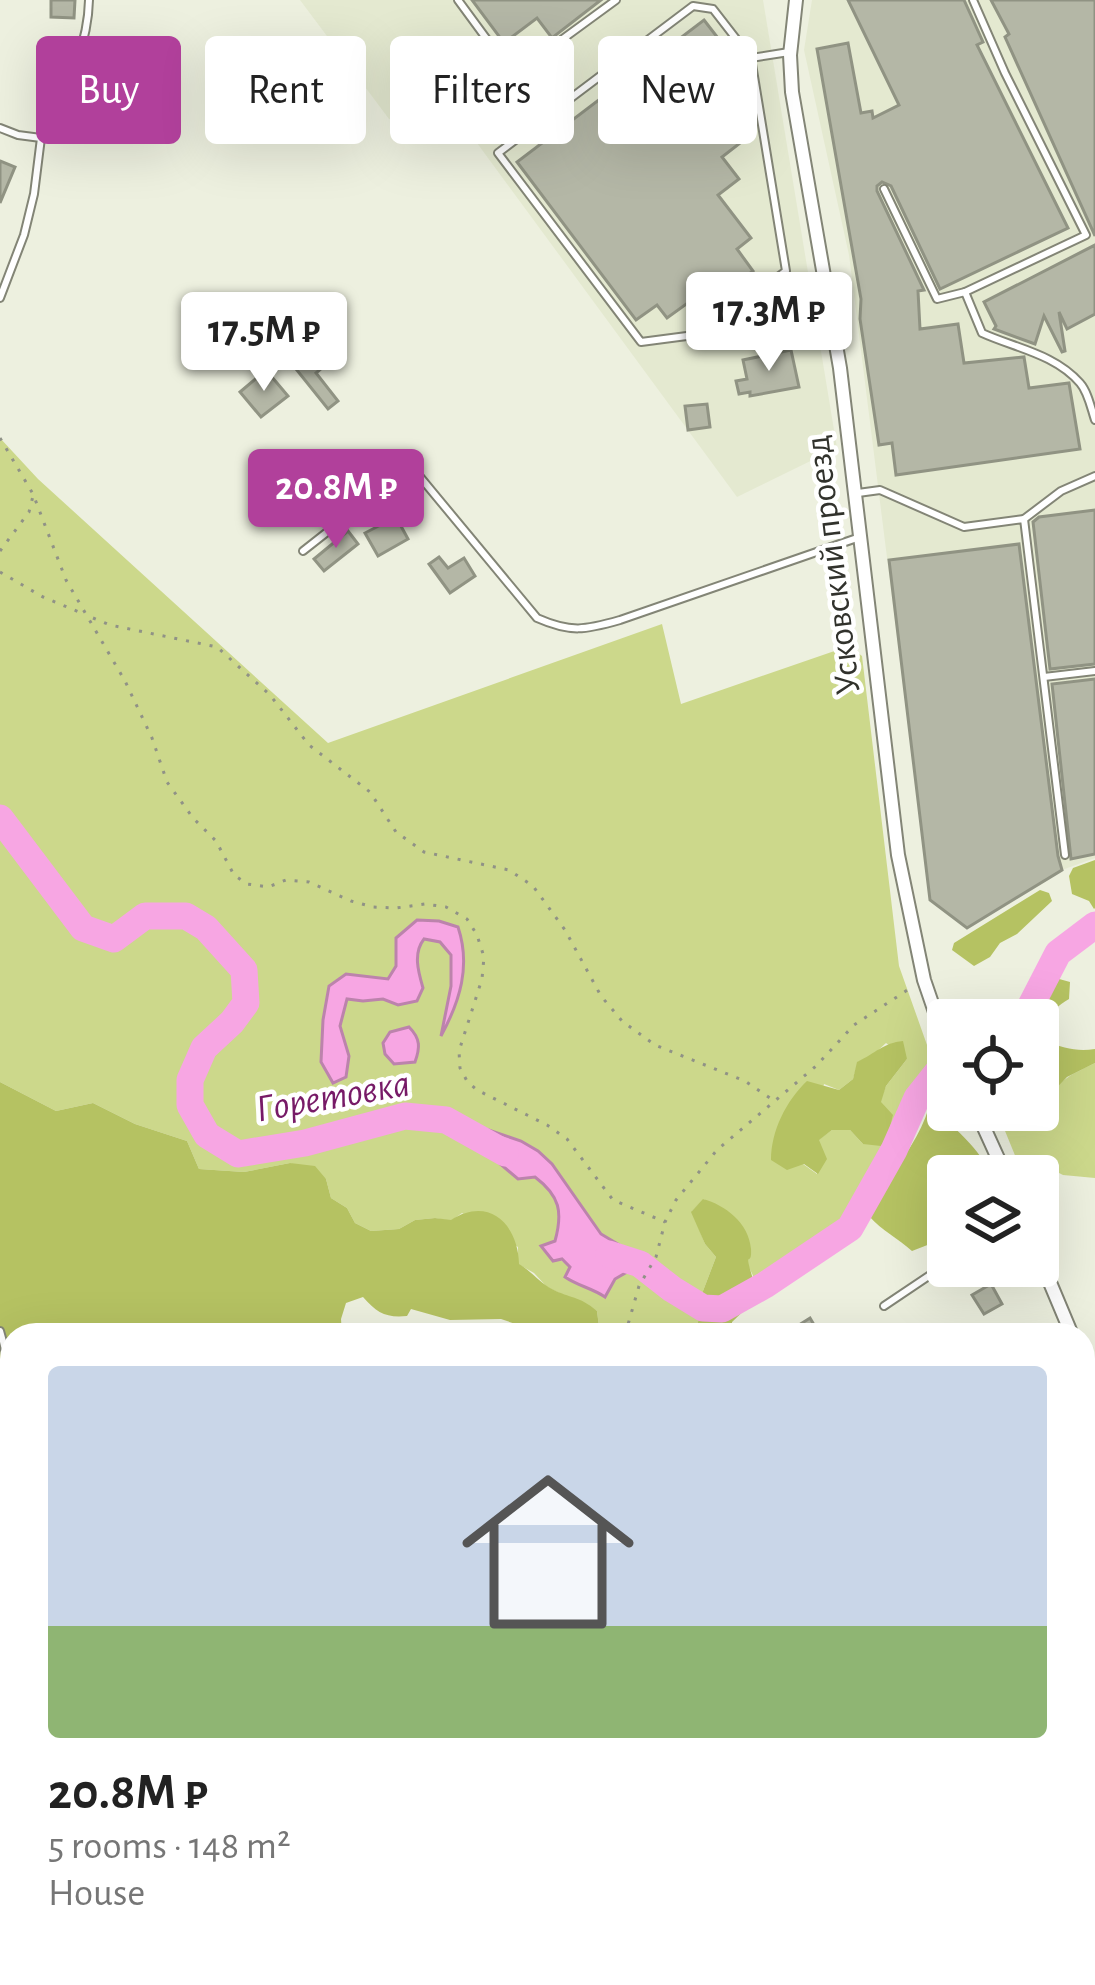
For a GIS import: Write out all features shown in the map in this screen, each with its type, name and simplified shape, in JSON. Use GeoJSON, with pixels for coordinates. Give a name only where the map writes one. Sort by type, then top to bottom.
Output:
{"type":"FeatureCollection","features":[{"type":"Feature","properties":{"kind":"street","name":"Усковский проезд"},"geometry":{"type":"LineString","coordinates":[[796,0],[790,52],[792,92],[840,368],[898,855],[931,999]]}},
{"type":"Feature","properties":{"kind":"street"},"geometry":{"type":"LineString","coordinates":[[1052,1287],[1067,1323]]}},
{"type":"Feature","properties":{"kind":"lane"},"geometry":{"type":"LineString","coordinates":[[85,36],[89,0]]}},
{"type":"Feature","properties":{"kind":"lane"},"geometry":{"type":"LineString","coordinates":[[458,0],[484,36]]}},
{"type":"Feature","properties":{"kind":"lane"},"geometry":{"type":"LineString","coordinates":[[567,36],[616,0]]}},
{"type":"Feature","properties":{"kind":"lane"},"geometry":{"type":"LineString","coordinates":[[884,189],[937,298],[965,292],[1086,235],[973,0]]}},
{"type":"Feature","properties":{"kind":"lane"},"geometry":{"type":"LineString","coordinates":[[693,6],[713,9],[751,58],[786,271],[702,334],[641,342],[498,153],[693,6]]}},
{"type":"Feature","properties":{"kind":"lane"},"geometry":{"type":"LineString","coordinates":[[757,57],[790,52]]}},
{"type":"Feature","properties":{"kind":"lane"},"geometry":{"type":"LineString","coordinates":[[0,128],[36,137]]}},
{"type":"Feature","properties":{"kind":"lane"},"geometry":{"type":"LineString","coordinates":[[0,298],[24,236],[40,144]]}},
{"type":"Feature","properties":{"kind":"lane"},"geometry":{"type":"LineString","coordinates":[[965,292],[982,333],[1051,359],[1083,385],[1095,420]]}},
{"type":"Feature","properties":{"kind":"lane"},"geometry":{"type":"LineString","coordinates":[[303,551],[411,466],[536,618],[583,631],[860,537]]}},
{"type":"Feature","properties":{"kind":"lane"},"geometry":{"type":"LineString","coordinates":[[855,493],[880,490],[964,526],[1024,519],[1061,491],[1095,476]]}},
{"type":"Feature","properties":{"kind":"lane"},"geometry":{"type":"LineString","coordinates":[[1024,519],[1065,855]]}},
{"type":"Feature","properties":{"kind":"lane"},"geometry":{"type":"LineString","coordinates":[[1043,677],[1095,671]]}},
{"type":"Feature","properties":{"kind":"lane"},"geometry":{"type":"LineString","coordinates":[[884,1306],[927,1277]]}},
{"type":"Feature","properties":{"kind":"path"},"geometry":{"type":"LineString","coordinates":[[0,438],[33,494],[66,580],[125,681],[167,782],[216,841],[234,874],[248,884],[268,887],[286,880],[309,882],[373,907],[446,907],[467,919],[484,957],[482,979],[459,1051],[467,1081],[567,1138],[613,1200],[665,1222]]}},
{"type":"Feature","properties":{"kind":"path"},"geometry":{"type":"LineString","coordinates":[[0,551],[29,512],[33,494]]}},
{"type":"Feature","properties":{"kind":"path"},"geometry":{"type":"LineString","coordinates":[[0,572],[43,597],[110,625],[217,647],[270,695],[310,745],[370,792],[396,832],[424,852],[509,870],[532,886],[622,1021],[656,1045],[745,1081],[773,1100]]}},
{"type":"Feature","properties":{"kind":"path"},"geometry":{"type":"LineString","coordinates":[[628,1323],[665,1222],[717,1150],[816,1066],[854,1025],[924,980]]}},
{"type":"Feature","properties":{"kind":"shaded area"},"geometry":{"type":"Polygon","coordinates":[[[300,0],[763,0],[837,448],[737,497],[478,144],[574,144],[574,36],[390,36],[390,119],[366,88],[366,36],[327,36],[300,0]]]}},
{"type":"Feature","properties":{"kind":"shaded area"},"geometry":{"type":"Polygon","coordinates":[[[812,0],[1095,0],[1095,858],[1062,870],[967,928],[930,900],[849,255],[804,50],[812,0]]]}},
{"type":"Feature","properties":{"kind":"shaded area"},"geometry":{"type":"Polygon","coordinates":[[[417,920],[458,927],[462,941],[461,983],[441,1036],[451,986],[451,955],[440,942],[424,939],[418,956],[423,988],[417,1001],[398,1005],[383,999],[347,999],[340,1026],[349,1056],[346,1077],[333,1083],[321,1062],[329,986],[346,974],[388,979],[396,966],[396,938],[417,920]]]}},
{"type":"Feature","properties":{"kind":"shaded area"},"geometry":{"type":"Polygon","coordinates":[[[409,1027],[418,1044],[415,1062],[394,1064],[383,1043],[390,1032],[409,1027]]]}},
{"type":"Feature","properties":{"kind":"shaded area"},"geometry":{"type":"Polygon","coordinates":[[[471,1124],[538,1151],[601,1234],[646,1261],[615,1279],[605,1297],[565,1277],[570,1267],[562,1259],[553,1261],[541,1246],[555,1241],[559,1221],[550,1191],[535,1177],[518,1179],[484,1150],[475,1148],[471,1124]]]}},
{"type":"Feature","properties":{"kind":"green space"},"geometry":{"type":"Polygon","coordinates":[[[0,438],[38,479],[328,743],[662,624],[681,704],[849,646],[862,656],[899,966],[927,1045],[927,1066],[862,1194],[819,1239],[769,1274],[756,1282],[704,1199],[692,1211],[705,1244],[716,1257],[698,1323],[598,1323],[597,1311],[547,1287],[518,1264],[518,1247],[462,1213],[451,1221],[415,1220],[399,1229],[371,1231],[355,1223],[347,1208],[331,1198],[326,1179],[290,1163],[244,1172],[199,1169],[187,1141],[135,1124],[93,1103],[56,1111],[0,1082],[0,438]],[[458,927],[396,938],[396,967],[388,979],[369,976],[330,986],[321,1062],[340,1026],[347,999],[376,999],[423,988],[418,956],[424,939],[440,942],[451,955],[444,1031],[458,927]],[[886,1043],[858,1062],[853,1079],[839,1090],[824,1084],[803,1164],[817,1174],[818,1140],[832,1130],[850,1130],[863,1144],[886,1086],[907,1059],[886,1043]],[[475,1131],[476,1148],[518,1179],[535,1177],[550,1191],[559,1213],[557,1231],[555,1242],[542,1246],[570,1267],[565,1277],[596,1285],[644,1262],[601,1234],[552,1164],[530,1145],[475,1131]]]}},
{"type":"Feature","properties":{"kind":"green space"},"geometry":{"type":"Polygon","coordinates":[[[1095,860],[1094,909],[1089,901],[1072,894],[1069,876],[1073,868],[1095,860]]]}},
{"type":"Feature","properties":{"kind":"green space"},"geometry":{"type":"Polygon","coordinates":[[[1040,890],[1049,893],[1052,901],[1017,934],[1000,943],[990,957],[974,966],[952,950],[954,943],[1040,890]]]}},
{"type":"Feature","properties":{"kind":"green space"},"geometry":{"type":"Polygon","coordinates":[[[1052,977],[1070,982],[1069,999],[1059,1006],[1059,999],[1036,999],[1052,977]]]}},
{"type":"Feature","properties":{"kind":"green space"},"geometry":{"type":"Polygon","coordinates":[[[903,1041],[907,1059],[886,1086],[881,1102],[893,1115],[881,1146],[863,1144],[850,1130],[832,1130],[819,1140],[827,1159],[818,1174],[804,1164],[787,1170],[771,1160],[781,1117],[807,1081],[839,1090],[853,1079],[857,1062],[903,1041]]]}},
{"type":"Feature","properties":{"kind":"green space"},"geometry":{"type":"Polygon","coordinates":[[[1059,1045],[1095,1049],[1095,1063],[1059,1085],[1059,1045]]]}},
{"type":"Feature","properties":{"kind":"green space"},"geometry":{"type":"Polygon","coordinates":[[[1095,1063],[1095,1178],[1059,1173],[1059,1155],[1015,1155],[1005,1131],[1059,1131],[1059,1084],[1095,1063]]]}},
{"type":"Feature","properties":{"kind":"green space"},"geometry":{"type":"Polygon","coordinates":[[[0,1082],[56,1111],[93,1103],[135,1124],[187,1141],[199,1169],[244,1172],[290,1163],[315,1166],[326,1179],[331,1198],[347,1208],[355,1223],[371,1231],[399,1229],[415,1220],[489,1213],[507,1226],[519,1264],[548,1286],[585,1302],[597,1311],[598,1323],[450,1320],[411,1309],[407,1316],[393,1316],[378,1311],[363,1297],[346,1303],[341,1323],[0,1323],[0,1082]]]}},
{"type":"Feature","properties":{"kind":"green space"},"geometry":{"type":"Polygon","coordinates":[[[927,1112],[927,1131],[958,1131],[979,1155],[927,1155],[927,1245],[912,1251],[869,1216],[927,1112]]]}},
{"type":"Feature","properties":{"kind":"green space"},"geometry":{"type":"Polygon","coordinates":[[[703,1199],[720,1206],[746,1231],[756,1299],[732,1323],[698,1323],[716,1257],[691,1212],[703,1199]]]}},
{"type":"Feature","properties":{"kind":"building"},"geometry":{"type":"Polygon","coordinates":[[[51,0],[75,0],[74,18],[51,17],[51,0]]]}},
{"type":"Feature","properties":{"kind":"building"},"geometry":{"type":"Polygon","coordinates":[[[472,0],[601,0],[555,36],[537,18],[513,36],[499,36],[472,0]]]}},
{"type":"Feature","properties":{"kind":"building"},"geometry":{"type":"Polygon","coordinates":[[[848,0],[964,0],[983,42],[977,45],[1068,228],[940,289],[891,186],[882,182],[877,191],[924,290],[918,291],[920,329],[958,324],[964,363],[1024,357],[1029,388],[1069,383],[1080,449],[896,475],[892,443],[879,445],[861,299],[817,49],[848,43],[861,113],[872,111],[873,118],[899,105],[848,0]]]}},
{"type":"Feature","properties":{"kind":"building"},"geometry":{"type":"Polygon","coordinates":[[[991,0],[1095,0],[1095,236],[1005,37],[1009,34],[991,0]]]}},
{"type":"Feature","properties":{"kind":"building"},"geometry":{"type":"Polygon","coordinates":[[[704,20],[716,36],[683,36],[704,20]]]}},
{"type":"Feature","properties":{"kind":"building"},"geometry":{"type":"Polygon","coordinates":[[[598,100],[598,144],[739,144],[722,157],[739,179],[718,195],[751,238],[737,249],[753,271],[697,313],[689,302],[667,318],[657,305],[636,320],[517,162],[541,144],[574,144],[574,119],[598,100]]]}},
{"type":"Feature","properties":{"kind":"building"},"geometry":{"type":"Polygon","coordinates":[[[0,161],[15,167],[0,203],[0,161]]]}},
{"type":"Feature","properties":{"kind":"building"},"geometry":{"type":"Polygon","coordinates":[[[1095,245],[1095,314],[1067,329],[1059,312],[1065,351],[1044,316],[1035,344],[994,329],[984,302],[1095,245]]]}},
{"type":"Feature","properties":{"kind":"building"},"geometry":{"type":"Polygon","coordinates":[[[309,350],[323,367],[316,373],[338,401],[328,409],[292,364],[309,350]]]}},
{"type":"Feature","properties":{"kind":"building"},"geometry":{"type":"Polygon","coordinates":[[[791,350],[799,387],[739,394],[736,381],[747,379],[743,360],[791,350]]]}},
{"type":"Feature","properties":{"kind":"building"},"geometry":{"type":"Polygon","coordinates":[[[266,370],[288,396],[261,417],[240,392],[266,370]]]}},
{"type":"Feature","properties":{"kind":"building"},"geometry":{"type":"Polygon","coordinates":[[[707,404],[710,427],[688,430],[685,406],[707,404]]]}},
{"type":"Feature","properties":{"kind":"building"},"geometry":{"type":"Polygon","coordinates":[[[1095,510],[1095,664],[1050,669],[1033,522],[1039,517],[1095,510]]]}},
{"type":"Feature","properties":{"kind":"building"},"geometry":{"type":"Polygon","coordinates":[[[396,517],[408,539],[378,556],[365,533],[396,517]]]}},
{"type":"Feature","properties":{"kind":"building"},"geometry":{"type":"Polygon","coordinates":[[[348,531],[358,544],[324,571],[314,559],[348,531]]]}},
{"type":"Feature","properties":{"kind":"building"},"geometry":{"type":"Polygon","coordinates":[[[1019,544],[1062,870],[967,928],[930,900],[889,560],[1019,544]]]}},
{"type":"Feature","properties":{"kind":"building"},"geometry":{"type":"Polygon","coordinates":[[[439,557],[448,568],[464,558],[475,576],[450,593],[429,564],[439,557]]]}},
{"type":"Feature","properties":{"kind":"building"},"geometry":{"type":"Polygon","coordinates":[[[1095,679],[1095,854],[1071,859],[1052,684],[1095,679]]]}},
{"type":"Feature","properties":{"kind":"building"},"geometry":{"type":"Polygon","coordinates":[[[993,1287],[1002,1304],[984,1314],[972,1295],[993,1287]]]}},
{"type":"Feature","properties":{"kind":"waterway","name":"Горетовка"},"geometry":{"type":"LineString","coordinates":[[0,818],[83,928],[114,939],[145,916],[186,916],[206,928],[244,970],[246,1003],[204,1048],[190,1080],[190,1105],[207,1135],[238,1154],[305,1143],[405,1116],[446,1120],[505,1153]]}},
{"type":"Feature","properties":{"kind":"waterway","name":"Горетовка"},"geometry":{"type":"LineString","coordinates":[[1034,999],[1058,953],[1095,925]]}},
{"type":"Feature","properties":{"kind":"waterway","name":"Горетовка"},"geometry":{"type":"LineString","coordinates":[[609,1254],[640,1264],[703,1308],[722,1309],[850,1228],[927,1085]]}}]}
